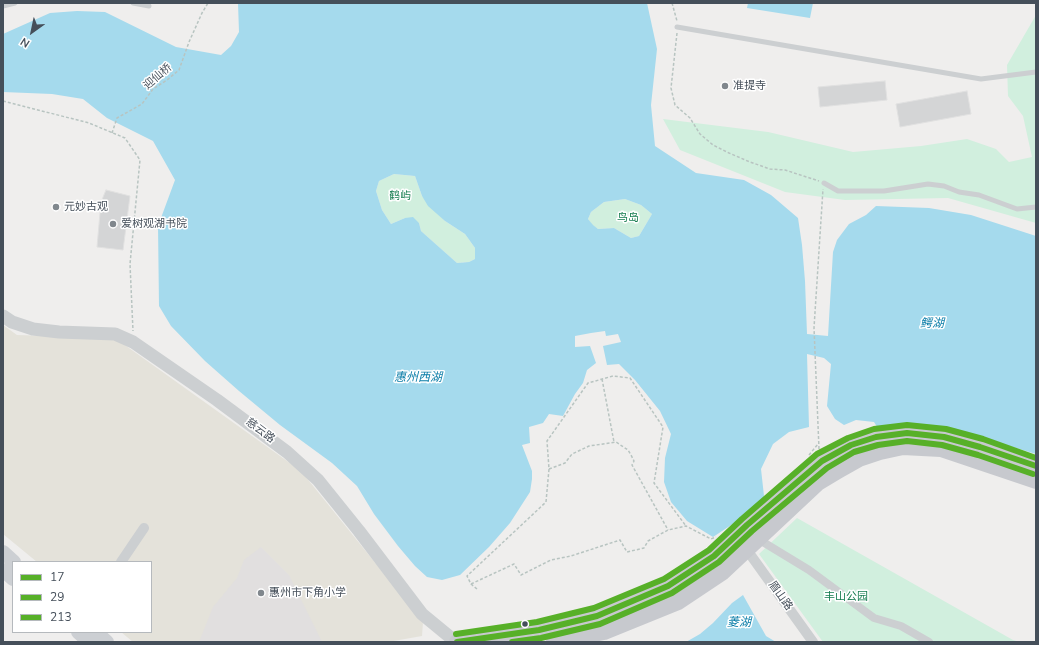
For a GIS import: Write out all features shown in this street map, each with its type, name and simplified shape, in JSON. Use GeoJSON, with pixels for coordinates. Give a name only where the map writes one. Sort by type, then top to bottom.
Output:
{"type":"FeatureCollection","features":[{"type":"Feature","properties":{"kind":"main road"},"geometry":{"type":"LineString","coordinates":[[456,642],[539,630],[597,616],[668,586],[714,556],[822,461],[851,445],[876,437],[907,433],[944,437],[980,447],[1036,466]]}},
{"type":"Feature","properties":{"kind":"main road"},"geometry":{"type":"LineString","coordinates":[[554,642],[604,632],[678,602],[723,572],[818,483],[859,459],[880,452],[903,447],[941,449],[1036,481]]}},
{"type":"Feature","properties":{"kind":"main road"},"geometry":{"type":"LineString","coordinates":[[3,552],[13,561]]}},
{"type":"Feature","properties":{"kind":"main road"},"geometry":{"type":"LineString","coordinates":[[3,570],[12,578]]}},
{"type":"Feature","properties":{"kind":"main road"},"geometry":{"type":"LineString","coordinates":[[81,633],[101,639]]}},
{"type":"Feature","properties":{"kind":"street","name":"慈云路"},"geometry":{"type":"LineString","coordinates":[[3,316],[12,322],[32,329],[58,332],[115,334],[133,342],[217,400],[287,452],[318,480],[422,614],[456,642]]}},
{"type":"Feature","properties":{"kind":"street"},"geometry":{"type":"LineString","coordinates":[[122,561],[144,528]]}},
{"type":"Feature","properties":{"kind":"street"},"geometry":{"type":"LineString","coordinates":[[758,538],[809,570],[874,618],[901,626],[929,642]]}},
{"type":"Feature","properties":{"kind":"street","name":"眉山路"},"geometry":{"type":"LineString","coordinates":[[747,550],[813,642]]}},
{"type":"Feature","properties":{"kind":"lane"},"geometry":{"type":"LineString","coordinates":[[3,6],[15,3]]}},
{"type":"Feature","properties":{"kind":"lane"},"geometry":{"type":"LineString","coordinates":[[133,3],[149,6]]}},
{"type":"Feature","properties":{"kind":"lane"},"geometry":{"type":"LineString","coordinates":[[677,27],[981,79],[1036,72]]}},
{"type":"Feature","properties":{"kind":"lane"},"geometry":{"type":"LineString","coordinates":[[824,183],[838,191],[884,191],[928,184],[944,186],[959,192],[979,195],[1017,209],[1036,207]]}},
{"type":"Feature","properties":{"kind":"path","name":"迎仙桥"},"geometry":{"type":"LineString","coordinates":[[112,132],[117,118],[142,104],[153,89],[179,70],[189,42],[208,3]]}},
{"type":"Feature","properties":{"kind":"path"},"geometry":{"type":"LineString","coordinates":[[672,3],[677,19],[677,37],[671,88],[675,105],[690,118],[700,134],[713,145],[750,162],[770,169],[785,170],[824,183],[814,328],[818,444],[822,461]]}},
{"type":"Feature","properties":{"kind":"path"},"geometry":{"type":"LineString","coordinates":[[3,101],[90,123],[112,132],[125,138],[140,160],[130,264],[133,342]]}},
{"type":"Feature","properties":{"kind":"path"},"geometry":{"type":"LineString","coordinates":[[477,589],[471,584],[467,576],[546,502],[549,469],[547,441],[588,383],[613,376],[630,378],[663,427],[654,483],[686,526],[711,539],[718,535]]}},
{"type":"Feature","properties":{"kind":"path"},"geometry":{"type":"LineString","coordinates":[[602,380],[614,442]]}},
{"type":"Feature","properties":{"kind":"path"},"geometry":{"type":"LineString","coordinates":[[549,469],[565,463],[572,454],[589,446],[616,442],[628,450],[632,455],[634,461],[632,465],[668,530]]}},
{"type":"Feature","properties":{"kind":"path"},"geometry":{"type":"LineString","coordinates":[[805,460],[818,444]]}},
{"type":"Feature","properties":{"kind":"path"},"geometry":{"type":"LineString","coordinates":[[471,584],[514,564],[521,575],[551,560],[571,556],[620,540],[627,552],[644,548],[648,541],[668,530],[686,526]]}},
{"type":"Feature","properties":{"kind":"shaded area"},"geometry":{"type":"Polygon","coordinates":[[[3,325],[17,335],[115,338],[301,471],[423,622],[422,636],[388,642],[133,642],[122,633],[152,633],[152,561],[36,561],[3,534],[3,325]]]}},
{"type":"Feature","properties":{"kind":"shaded area","name":"惠州市下角小学"},"geometry":{"type":"Polygon","coordinates":[[[261,547],[289,575],[322,642],[199,642],[213,607],[237,578],[244,560],[261,547]]]}},
{"type":"Feature","properties":{"kind":"green space"},"geometry":{"type":"Polygon","coordinates":[[[1036,15],[1036,223],[948,198],[845,200],[785,192],[680,150],[663,119],[768,132],[853,152],[921,146],[967,139],[996,149],[1009,162],[1032,157],[1023,116],[1008,96],[1007,65],[1036,15]]]}},
{"type":"Feature","properties":{"kind":"green space","name":"鹤屿"},"geometry":{"type":"Polygon","coordinates":[[[394,174],[415,176],[422,196],[445,221],[465,234],[475,248],[475,259],[469,262],[457,263],[421,231],[419,223],[405,218],[391,224],[382,210],[376,191],[379,181],[394,174]]]}},
{"type":"Feature","properties":{"kind":"green space","name":"鸟岛"},"geometry":{"type":"Polygon","coordinates":[[[625,199],[641,205],[652,214],[639,236],[631,238],[614,228],[598,229],[592,225],[588,219],[591,212],[604,202],[625,199]]]}},
{"type":"Feature","properties":{"kind":"green space","name":"丰山公园"},"geometry":{"type":"Polygon","coordinates":[[[797,518],[1013,640],[1020,642],[823,642],[759,554],[797,518]]]}},
{"type":"Feature","properties":{"kind":"water","name":"惠州西湖"},"geometry":{"type":"Polygon","coordinates":[[[238,3],[647,3],[657,49],[651,105],[655,146],[696,173],[744,180],[771,195],[798,218],[805,281],[807,334],[828,336],[833,252],[837,240],[849,224],[866,215],[876,206],[929,208],[971,215],[1036,236],[1036,454],[966,433],[930,428],[879,430],[874,422],[856,420],[844,425],[835,419],[827,406],[831,364],[824,358],[807,354],[809,427],[789,432],[773,444],[761,469],[764,496],[760,506],[713,537],[687,521],[671,502],[664,482],[665,458],[671,434],[660,411],[635,380],[619,364],[607,365],[603,346],[621,342],[618,334],[606,336],[605,331],[575,336],[575,347],[590,346],[596,363],[587,370],[583,383],[563,416],[549,414],[543,423],[529,427],[530,443],[522,445],[532,471],[530,492],[510,523],[489,547],[460,575],[442,580],[427,577],[415,566],[398,546],[374,514],[357,486],[332,463],[280,425],[239,391],[205,361],[171,326],[159,306],[158,226],[175,180],[153,141],[107,118],[83,99],[52,94],[3,92],[3,34],[50,13],[77,11],[105,12],[176,47],[221,55],[231,46],[239,32],[238,3]],[[394,174],[379,181],[376,191],[382,210],[391,224],[405,218],[413,217],[419,223],[421,231],[457,263],[469,262],[475,259],[475,248],[465,234],[445,221],[428,206],[422,196],[415,176],[394,174]],[[625,199],[604,202],[591,212],[588,219],[598,229],[614,228],[631,238],[639,236],[652,214],[641,205],[625,199]]]}},
{"type":"Feature","properties":{"kind":"water"},"geometry":{"type":"Polygon","coordinates":[[[748,3],[813,3],[810,18],[747,8],[748,3]]]}},
{"type":"Feature","properties":{"kind":"water","name":"菱湖"},"geometry":{"type":"Polygon","coordinates":[[[743,595],[766,636],[776,642],[686,642],[700,634],[732,603],[743,595]]]}},
{"type":"Feature","properties":{"kind":"building"},"geometry":{"type":"Polygon","coordinates":[[[885,81],[887,100],[820,107],[818,87],[885,81]]]}},
{"type":"Feature","properties":{"kind":"building"},"geometry":{"type":"Polygon","coordinates":[[[967,91],[971,114],[900,127],[896,104],[967,91]]]}},
{"type":"Feature","properties":{"kind":"building","name":"爱树观湖书院"},"geometry":{"type":"Polygon","coordinates":[[[106,190],[130,196],[123,250],[97,247],[101,202],[106,190]]]}},
{"type":"Feature","properties":{"kind":"transit line","name":"213"},"geometry":{"type":"LineString","coordinates":[[456,634],[537,622],[594,608],[664,579],[709,550],[742,519],[817,454],[848,438],[874,429],[907,425],[946,429],[983,439],[1036,458]]}},
{"type":"Feature","properties":{"kind":"transit line","name":"17"},"geometry":{"type":"LineString","coordinates":[[457,642],[539,630],[597,616],[668,586],[714,556],[747,525],[822,461],[851,445],[876,437],[907,433],[944,437],[980,447],[1036,466]]}},
{"type":"Feature","properties":{"kind":"transit line","name":"29"},"geometry":{"type":"LineString","coordinates":[[512,642],[541,638],[600,624],[672,593],[719,562],[752,531],[827,468],[854,452],[878,445],[907,441],[942,445],[978,455],[1033,474]]}},
{"type":"Feature","properties":{"kind":"place","name":"准提寺"},"geometry":{"type":"Point","coordinates":[725,86]}},
{"type":"Feature","properties":{"kind":"place","name":"元妙古观"},"geometry":{"type":"Point","coordinates":[56,207]}},
{"type":"Feature","properties":{"kind":"place","name":"爱树观湖书院"},"geometry":{"type":"Point","coordinates":[113,224]}},
{"type":"Feature","properties":{"kind":"place","name":"惠州市下角小学"},"geometry":{"type":"Point","coordinates":[261,593]}},
{"type":"Feature","properties":{"kind":"water label","name":"鳄湖"},"geometry":{"type":"Point","coordinates":[932,324]}}]}
